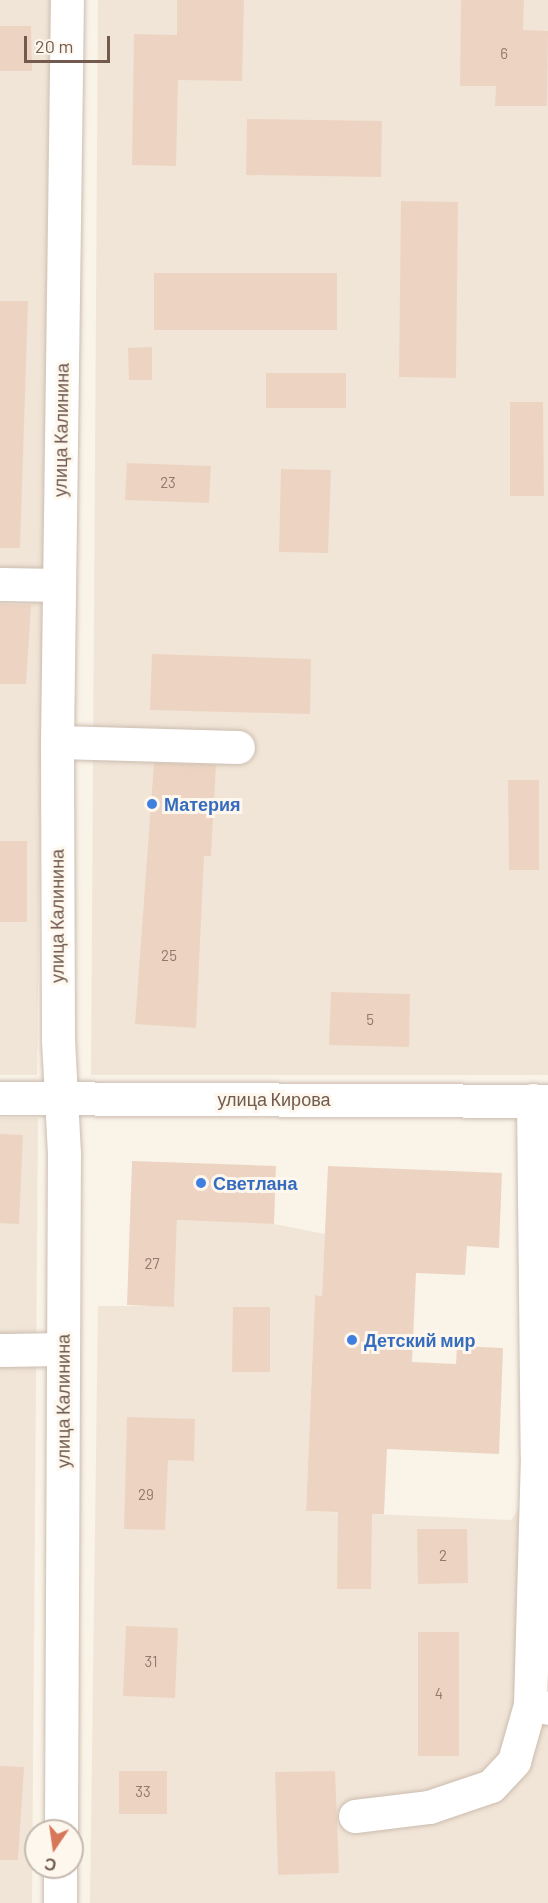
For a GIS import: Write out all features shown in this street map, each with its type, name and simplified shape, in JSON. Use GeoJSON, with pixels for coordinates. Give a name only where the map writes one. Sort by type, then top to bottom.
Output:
{"type":"FeatureCollection","features":[{"type":"Feature","properties":{"kind":"street","name":"улица Калинина"},"geometry":{"type":"LineString","coordinates":[[61,1819],[63,1349],[57,742],[67,0]]}},
{"type":"Feature","properties":{"kind":"street"},"geometry":{"type":"LineString","coordinates":[[0,584],[59,585]]}},
{"type":"Feature","properties":{"kind":"street"},"geometry":{"type":"LineString","coordinates":[[57,742],[238,747]]}},
{"type":"Feature","properties":{"kind":"street","name":"улица Кирова"},"geometry":{"type":"LineString","coordinates":[[0,1098],[541,1100]]}},
{"type":"Feature","properties":{"kind":"street"},"geometry":{"type":"LineString","coordinates":[[355,1816],[429,1808],[491,1786],[514,1761],[539,1706],[537,1455],[541,1100]]}},
{"type":"Feature","properties":{"kind":"street"},"geometry":{"type":"LineString","coordinates":[[0,1350],[63,1349]]}},
{"type":"Feature","properties":{"kind":"street"},"geometry":{"type":"LineString","coordinates":[[60,1879],[60,1903]]}},
{"type":"Feature","properties":{"kind":"shaded area"},"geometry":{"type":"Polygon","coordinates":[[[0,0],[50,0],[37,1075],[0,1075],[0,0]]]}},
{"type":"Feature","properties":{"kind":"shaded area"},"geometry":{"type":"Polygon","coordinates":[[[98,0],[548,0],[548,1075],[91,1075],[98,0]]]}},
{"type":"Feature","properties":{"kind":"shaded area"},"geometry":{"type":"Polygon","coordinates":[[[0,1118],[38,1118],[33,1819],[24,1819],[24,1879],[32,1879],[32,1903],[0,1903],[0,1118]]]}},
{"type":"Feature","properties":{"kind":"shaded area"},"geometry":{"type":"Polygon","coordinates":[[[177,1220],[274,1224],[325,1234],[322,1296],[315,1295],[306,1511],[511,1520],[548,1465],[548,1903],[90,1903],[98,1306],[174,1306],[177,1220]]]}},
{"type":"Feature","properties":{"kind":"building"},"geometry":{"type":"Polygon","coordinates":[[[177,0],[244,0],[242,81],[178,80],[176,166],[132,165],[134,34],[177,35],[177,0]]]}},
{"type":"Feature","properties":{"kind":"building"},"geometry":{"type":"Polygon","coordinates":[[[461,0],[524,0],[523,30],[548,31],[547,106],[495,106],[496,86],[460,86],[461,0]]]}},
{"type":"Feature","properties":{"kind":"building"},"geometry":{"type":"Polygon","coordinates":[[[0,26],[31,26],[32,71],[0,71],[0,26]]]}},
{"type":"Feature","properties":{"kind":"building"},"geometry":{"type":"Polygon","coordinates":[[[247,119],[382,121],[381,177],[246,175],[247,119]]]}},
{"type":"Feature","properties":{"kind":"building"},"geometry":{"type":"Polygon","coordinates":[[[401,201],[458,202],[456,378],[399,377],[401,201]]]}},
{"type":"Feature","properties":{"kind":"building"},"geometry":{"type":"Polygon","coordinates":[[[154,273],[337,273],[337,330],[154,330],[154,273]]]}},
{"type":"Feature","properties":{"kind":"building"},"geometry":{"type":"Polygon","coordinates":[[[0,301],[28,301],[20,548],[0,548],[0,301]]]}},
{"type":"Feature","properties":{"kind":"building"},"geometry":{"type":"Polygon","coordinates":[[[152,347],[152,380],[129,380],[128,348],[152,347]]]}},
{"type":"Feature","properties":{"kind":"building"},"geometry":{"type":"Polygon","coordinates":[[[266,373],[346,373],[346,408],[266,408],[266,373]]]}},
{"type":"Feature","properties":{"kind":"building"},"geometry":{"type":"Polygon","coordinates":[[[510,402],[543,402],[544,496],[510,496],[510,402]]]}},
{"type":"Feature","properties":{"kind":"building"},"geometry":{"type":"Polygon","coordinates":[[[127,463],[211,466],[209,503],[125,500],[127,463]]]}},
{"type":"Feature","properties":{"kind":"building"},"geometry":{"type":"Polygon","coordinates":[[[281,469],[331,470],[328,553],[279,552],[281,469]]]}},
{"type":"Feature","properties":{"kind":"building"},"geometry":{"type":"Polygon","coordinates":[[[0,604],[31,605],[26,684],[0,684],[0,604]]]}},
{"type":"Feature","properties":{"kind":"building"},"geometry":{"type":"Polygon","coordinates":[[[152,654],[311,659],[310,714],[150,710],[152,654]]]}},
{"type":"Feature","properties":{"kind":"building"},"geometry":{"type":"Polygon","coordinates":[[[154,763],[216,765],[211,856],[204,856],[196,1028],[135,1024],[154,763]]]}},
{"type":"Feature","properties":{"kind":"building"},"geometry":{"type":"Polygon","coordinates":[[[508,780],[539,780],[539,870],[509,870],[508,780]]]}},
{"type":"Feature","properties":{"kind":"building"},"geometry":{"type":"Polygon","coordinates":[[[0,841],[27,841],[27,922],[0,922],[0,841]]]}},
{"type":"Feature","properties":{"kind":"building"},"geometry":{"type":"Polygon","coordinates":[[[331,992],[410,994],[409,1047],[329,1045],[331,992]]]}},
{"type":"Feature","properties":{"kind":"building"},"geometry":{"type":"Polygon","coordinates":[[[0,1134],[23,1135],[19,1224],[0,1223],[0,1134]]]}},
{"type":"Feature","properties":{"kind":"building"},"geometry":{"type":"Polygon","coordinates":[[[132,1161],[276,1166],[274,1224],[177,1220],[174,1307],[127,1305],[132,1161]]]}},
{"type":"Feature","properties":{"kind":"building","name":"Детский мир"},"geometry":{"type":"Polygon","coordinates":[[[328,1166],[502,1173],[499,1248],[467,1246],[465,1275],[416,1273],[412,1362],[456,1364],[457,1346],[503,1348],[499,1454],[387,1449],[384,1514],[372,1514],[371,1589],[337,1589],[338,1512],[306,1511],[315,1295],[322,1296],[328,1166]]]}},
{"type":"Feature","properties":{"kind":"building"},"geometry":{"type":"Polygon","coordinates":[[[233,1307],[270,1307],[270,1372],[232,1372],[233,1307]]]}},
{"type":"Feature","properties":{"kind":"building"},"geometry":{"type":"Polygon","coordinates":[[[127,1417],[195,1419],[194,1461],[168,1460],[165,1530],[124,1529],[127,1417]]]}},
{"type":"Feature","properties":{"kind":"building"},"geometry":{"type":"Polygon","coordinates":[[[417,1529],[467,1529],[468,1583],[418,1584],[417,1529]]]}},
{"type":"Feature","properties":{"kind":"building"},"geometry":{"type":"Polygon","coordinates":[[[126,1626],[178,1628],[175,1698],[123,1696],[126,1626]]]}},
{"type":"Feature","properties":{"kind":"building"},"geometry":{"type":"Polygon","coordinates":[[[418,1632],[459,1632],[459,1756],[418,1756],[418,1632]]]}},
{"type":"Feature","properties":{"kind":"building"},"geometry":{"type":"Polygon","coordinates":[[[0,1766],[24,1767],[18,1860],[0,1860],[0,1766]]]}},
{"type":"Feature","properties":{"kind":"building"},"geometry":{"type":"Polygon","coordinates":[[[119,1771],[167,1771],[167,1814],[119,1814],[119,1771]]]}},
{"type":"Feature","properties":{"kind":"building"},"geometry":{"type":"Polygon","coordinates":[[[335,1771],[339,1873],[278,1875],[275,1772],[335,1771]]]}},
{"type":"Feature","properties":{"kind":"place","name":"Материя"},"geometry":{"type":"Point","coordinates":[152,804]}},
{"type":"Feature","properties":{"kind":"place","name":"Светлана"},"geometry":{"type":"Point","coordinates":[201,1183]}},
{"type":"Feature","properties":{"kind":"place","name":"Детский мир"},"geometry":{"type":"Point","coordinates":[352,1340]}}]}
